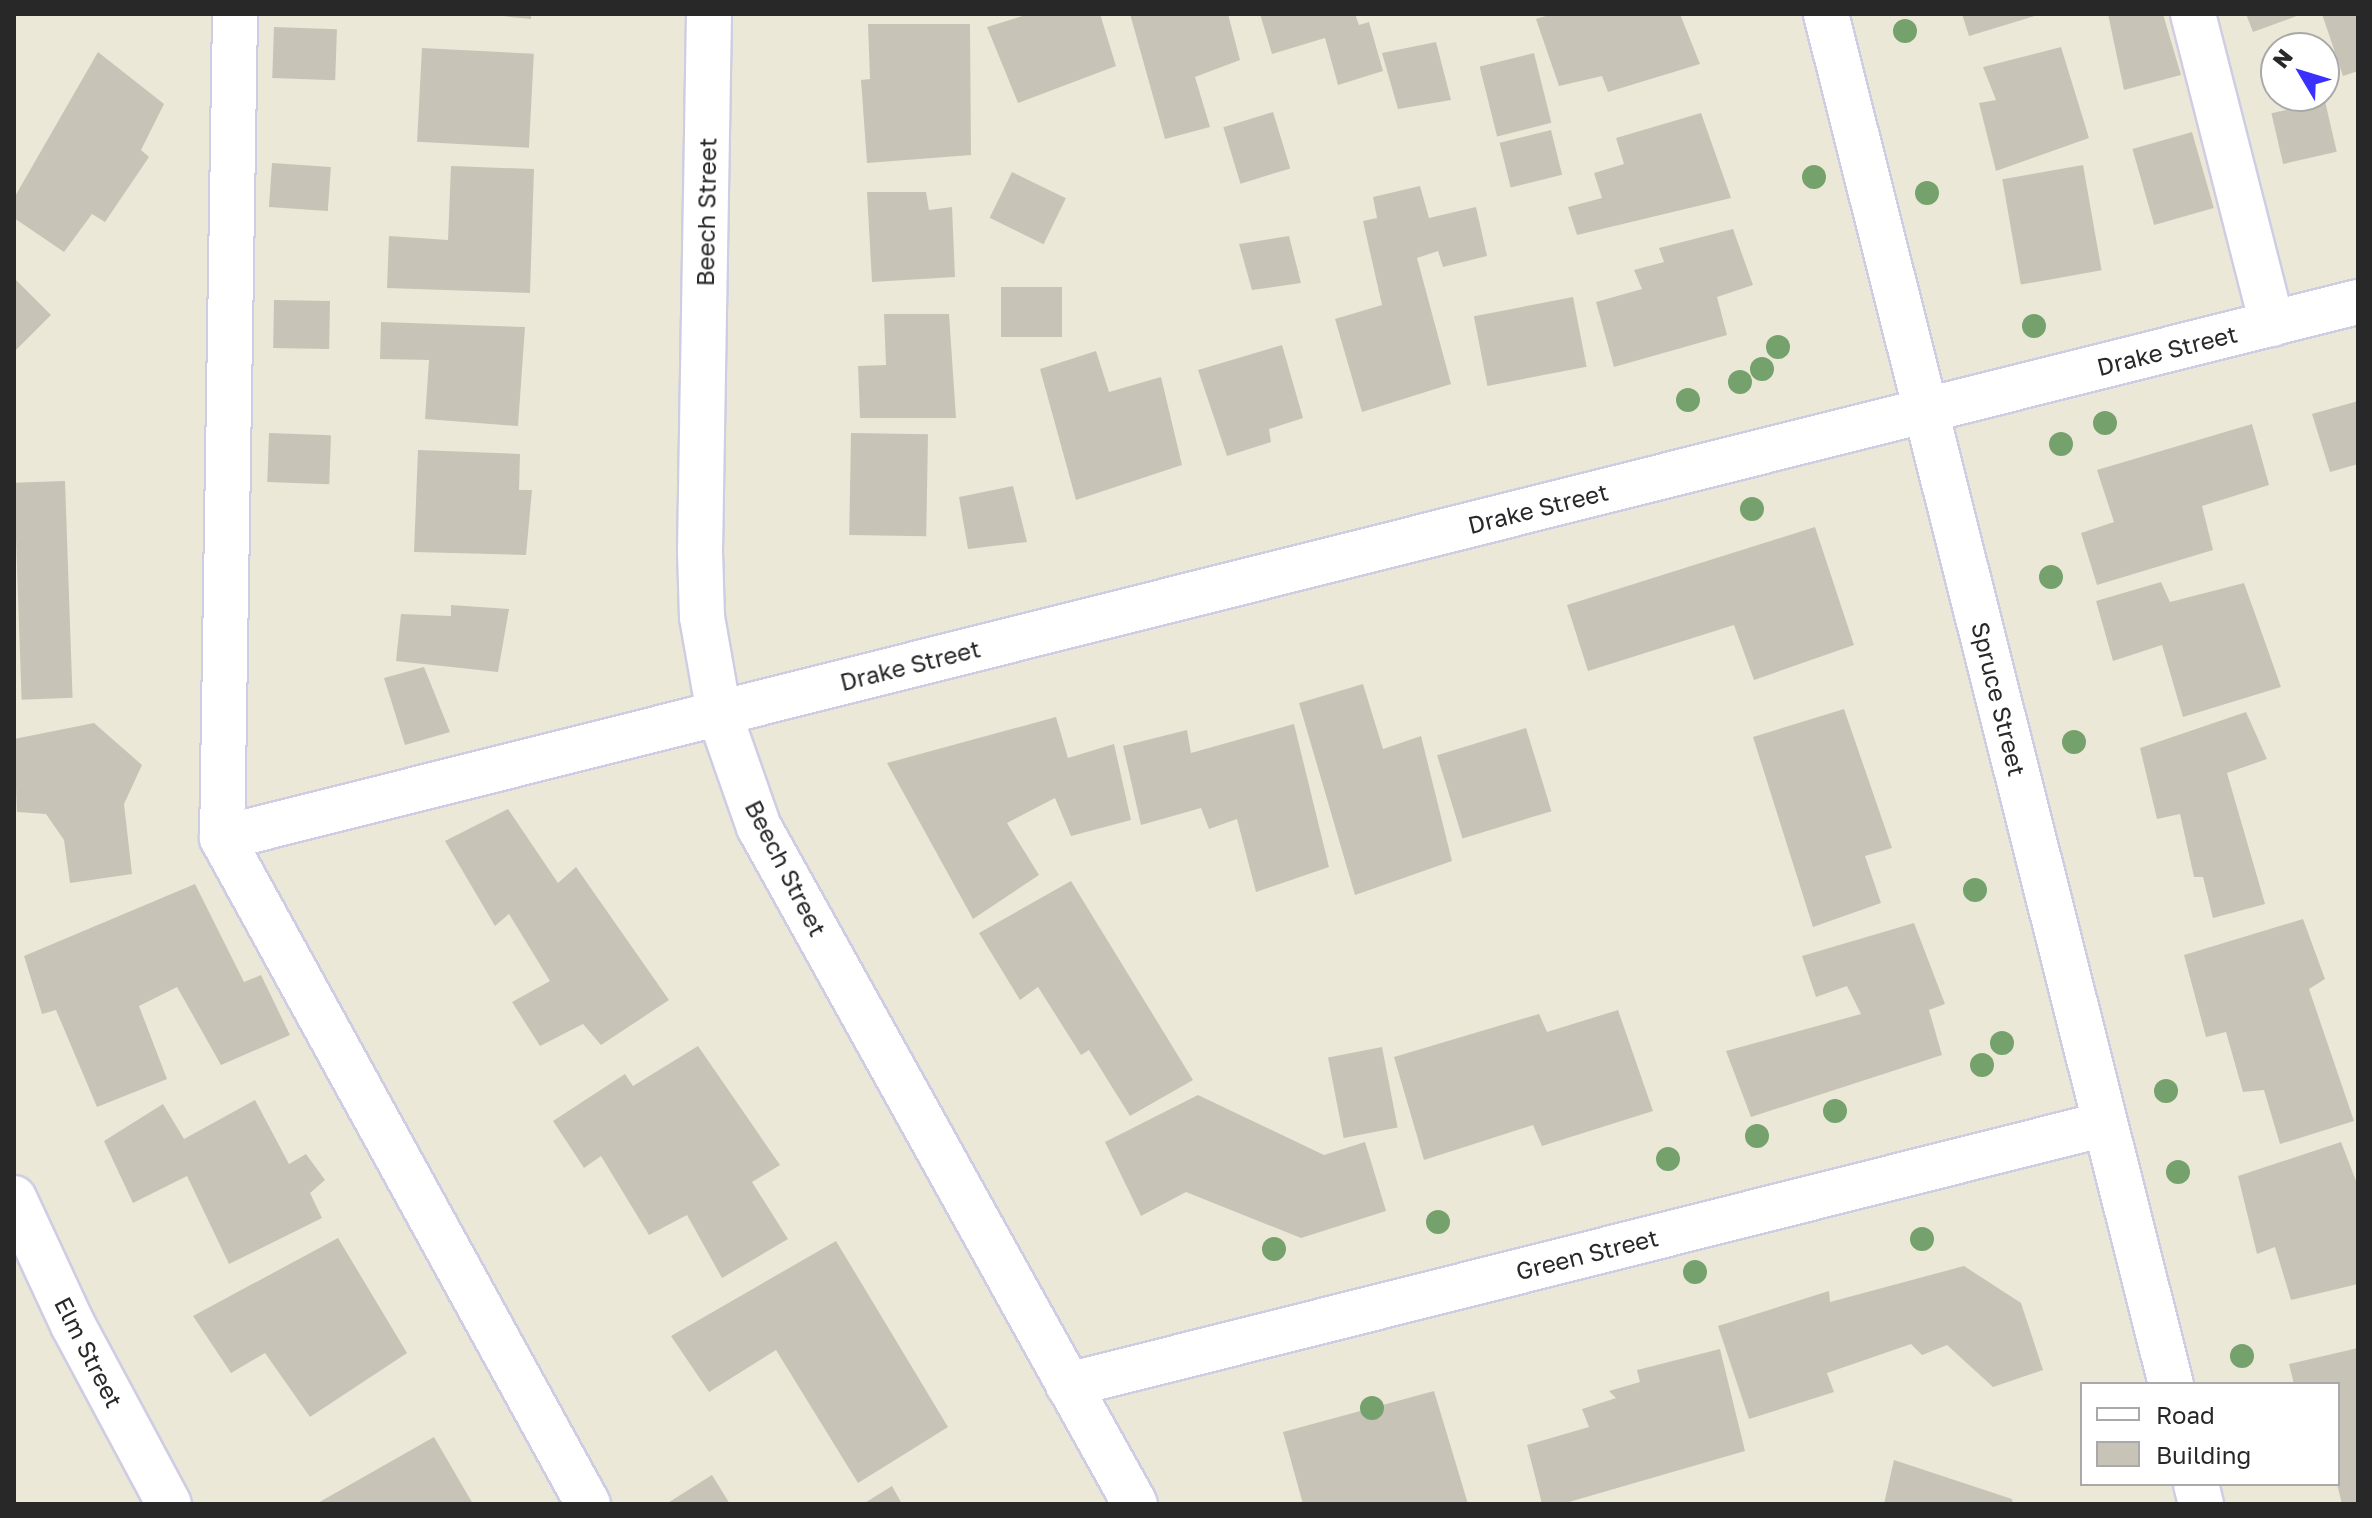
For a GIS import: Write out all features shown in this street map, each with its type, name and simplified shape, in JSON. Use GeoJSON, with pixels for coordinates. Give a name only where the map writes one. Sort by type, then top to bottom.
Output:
{"type":"FeatureCollection","features":[{"type":"Feature","properties":{"kind":"street"},"geometry":{"type":"LineString","coordinates":[[235,14],[222,838],[588,1504]]}},
{"type":"Feature","properties":{"kind":"street","name":"Beech Street"},"geometry":{"type":"LineString","coordinates":[[709,14],[700,551],[702,617],[719,713],[759,827],[1135,1504]]}},
{"type":"Feature","properties":{"kind":"street","name":"Spruce Street"},"geometry":{"type":"LineString","coordinates":[[1826,14],[2170,1382]]}},
{"type":"Feature","properties":{"kind":"street"},"geometry":{"type":"LineString","coordinates":[[2193,14],[2272,324]]}},
{"type":"Feature","properties":{"kind":"street","name":"Drake Street"},"geometry":{"type":"LineString","coordinates":[[222,838],[2358,302]]}},
{"type":"Feature","properties":{"kind":"street","name":"Green Street"},"geometry":{"type":"LineString","coordinates":[[1068,1385],[2105,1124]]}},
{"type":"Feature","properties":{"kind":"street","name":"Elm Street"},"geometry":{"type":"LineString","coordinates":[[14,1198],[73,1325],[169,1504]]}},
{"type":"Feature","properties":{"kind":"building"},"geometry":{"type":"Polygon","coordinates":[[[482,14],[531,14],[531,19],[482,14]]]}},
{"type":"Feature","properties":{"kind":"building"},"geometry":{"type":"Polygon","coordinates":[[[1029,14],[1100,14],[1116,66],[1018,103],[987,27],[1029,14]]]}},
{"type":"Feature","properties":{"kind":"building"},"geometry":{"type":"Polygon","coordinates":[[[1130,14],[1228,14],[1240,60],[1195,77],[1210,127],[1165,139],[1130,14]]]}},
{"type":"Feature","properties":{"kind":"building"},"geometry":{"type":"Polygon","coordinates":[[[1260,14],[1355,14],[1359,25],[1369,22],[1383,71],[1338,85],[1325,38],[1272,54],[1260,14]]]}},
{"type":"Feature","properties":{"kind":"building"},"geometry":{"type":"Polygon","coordinates":[[[1552,14],[1680,14],[1700,64],[1608,92],[1602,76],[1559,86],[1536,19],[1552,14]]]}},
{"type":"Feature","properties":{"kind":"building"},"geometry":{"type":"Polygon","coordinates":[[[1962,14],[2037,14],[2038,15],[1969,36],[1962,14]]]}},
{"type":"Feature","properties":{"kind":"building"},"geometry":{"type":"Polygon","coordinates":[[[2108,14],[2163,14],[2181,75],[2124,90],[2108,14]]]}},
{"type":"Feature","properties":{"kind":"building"},"geometry":{"type":"Polygon","coordinates":[[[2246,14],[2302,14],[2253,32],[2246,14]]]}},
{"type":"Feature","properties":{"kind":"building"},"geometry":{"type":"Polygon","coordinates":[[[2322,14],[2358,14],[2358,71],[2343,76],[2340,32],[2328,32],[2322,14]]]}},
{"type":"Feature","properties":{"kind":"building"},"geometry":{"type":"Polygon","coordinates":[[[868,24],[970,24],[971,155],[867,163],[861,80],[870,79],[868,24]]]}},
{"type":"Feature","properties":{"kind":"building"},"geometry":{"type":"Polygon","coordinates":[[[274,27],[337,29],[335,80],[272,78],[274,27]]]}},
{"type":"Feature","properties":{"kind":"building"},"geometry":{"type":"Polygon","coordinates":[[[1436,42],[1451,100],[1398,109],[1382,53],[1436,42]]]}},
{"type":"Feature","properties":{"kind":"building"},"geometry":{"type":"Polygon","coordinates":[[[2061,47],[2089,138],[1996,171],[1979,103],[1996,100],[1983,67],[2061,47]]]}},
{"type":"Feature","properties":{"kind":"building"},"geometry":{"type":"Polygon","coordinates":[[[422,48],[534,54],[529,148],[417,142],[422,48]]]}},
{"type":"Feature","properties":{"kind":"building"},"geometry":{"type":"Polygon","coordinates":[[[98,52],[164,104],[141,150],[149,157],[105,222],[92,214],[64,252],[14,218],[14,198],[98,52]]]}},
{"type":"Feature","properties":{"kind":"building"},"geometry":{"type":"Polygon","coordinates":[[[1534,53],[1551,123],[1497,136],[1480,67],[1534,53]]]}},
{"type":"Feature","properties":{"kind":"building"},"geometry":{"type":"Polygon","coordinates":[[[1273,112],[1290,168],[1241,184],[1223,127],[1273,112]]]}},
{"type":"Feature","properties":{"kind":"building"},"geometry":{"type":"Polygon","coordinates":[[[2328,112],[2337,152],[2283,164],[2271,113],[2328,112]]]}},
{"type":"Feature","properties":{"kind":"building"},"geometry":{"type":"Polygon","coordinates":[[[1701,113],[1731,198],[1577,235],[1568,207],[1602,198],[1594,173],[1624,164],[1616,138],[1701,113]]]}},
{"type":"Feature","properties":{"kind":"building"},"geometry":{"type":"Polygon","coordinates":[[[1551,130],[1562,175],[1511,187],[1500,143],[1551,130]]]}},
{"type":"Feature","properties":{"kind":"building"},"geometry":{"type":"Polygon","coordinates":[[[2192,132],[2214,208],[2154,225],[2132,149],[2192,132]]]}},
{"type":"Feature","properties":{"kind":"building"},"geometry":{"type":"Polygon","coordinates":[[[272,163],[331,167],[328,211],[269,207],[272,163]]]}},
{"type":"Feature","properties":{"kind":"building"},"geometry":{"type":"Polygon","coordinates":[[[2083,165],[2102,270],[2021,285],[2002,179],[2083,165]]]}},
{"type":"Feature","properties":{"kind":"building"},"geometry":{"type":"Polygon","coordinates":[[[451,166],[534,169],[530,293],[387,288],[389,236],[448,240],[451,166]]]}},
{"type":"Feature","properties":{"kind":"building"},"geometry":{"type":"Polygon","coordinates":[[[1012,172],[1066,198],[1044,244],[990,218],[1012,172]]]}},
{"type":"Feature","properties":{"kind":"building"},"geometry":{"type":"Polygon","coordinates":[[[1420,186],[1429,218],[1476,207],[1487,256],[1443,267],[1438,251],[1417,258],[1451,384],[1362,412],[1335,319],[1382,305],[1363,221],[1377,218],[1373,197],[1420,186]]]}},
{"type":"Feature","properties":{"kind":"building"},"geometry":{"type":"Polygon","coordinates":[[[867,192],[926,192],[929,210],[952,207],[955,277],[872,282],[867,192]]]}},
{"type":"Feature","properties":{"kind":"building"},"geometry":{"type":"Polygon","coordinates":[[[1733,229],[1753,285],[1717,297],[1727,335],[1614,367],[1596,302],[1642,289],[1634,270],[1664,262],[1659,248],[1733,229]]]}},
{"type":"Feature","properties":{"kind":"building"},"geometry":{"type":"Polygon","coordinates":[[[1289,236],[1301,283],[1252,290],[1239,244],[1289,236]]]}},
{"type":"Feature","properties":{"kind":"building"},"geometry":{"type":"Polygon","coordinates":[[[14,278],[51,315],[14,352],[14,278]]]}},
{"type":"Feature","properties":{"kind":"building"},"geometry":{"type":"Polygon","coordinates":[[[1001,287],[1062,287],[1062,337],[1001,337],[1001,287]]]}},
{"type":"Feature","properties":{"kind":"building"},"geometry":{"type":"Polygon","coordinates":[[[1573,297],[1587,367],[1487,386],[1474,316],[1573,297]]]}},
{"type":"Feature","properties":{"kind":"building"},"geometry":{"type":"Polygon","coordinates":[[[274,300],[330,301],[329,349],[273,348],[274,300]]]}},
{"type":"Feature","properties":{"kind":"building"},"geometry":{"type":"Polygon","coordinates":[[[884,314],[949,314],[956,418],[860,418],[858,366],[886,365],[884,314]]]}},
{"type":"Feature","properties":{"kind":"building"},"geometry":{"type":"Polygon","coordinates":[[[381,322],[525,327],[518,426],[425,419],[429,360],[380,359],[381,322]]]}},
{"type":"Feature","properties":{"kind":"building"},"geometry":{"type":"Polygon","coordinates":[[[1282,345],[1303,418],[1269,429],[1271,442],[1227,456],[1198,370],[1282,345]]]}},
{"type":"Feature","properties":{"kind":"building"},"geometry":{"type":"Polygon","coordinates":[[[1096,351],[1109,392],[1161,377],[1182,465],[1076,500],[1040,369],[1096,351]]]}},
{"type":"Feature","properties":{"kind":"building"},"geometry":{"type":"Polygon","coordinates":[[[2358,401],[2358,464],[2330,472],[2312,414],[2358,401]]]}},
{"type":"Feature","properties":{"kind":"building"},"geometry":{"type":"Polygon","coordinates":[[[2252,424],[2269,485],[2202,506],[2213,550],[2097,585],[2081,533],[2114,522],[2097,470],[2252,424]]]}},
{"type":"Feature","properties":{"kind":"building"},"geometry":{"type":"Polygon","coordinates":[[[269,433],[331,435],[329,484],[267,482],[269,433]]]}},
{"type":"Feature","properties":{"kind":"building"},"geometry":{"type":"Polygon","coordinates":[[[851,433],[928,434],[926,536],[849,535],[851,433]]]}},
{"type":"Feature","properties":{"kind":"building"},"geometry":{"type":"Polygon","coordinates":[[[418,450],[520,454],[519,490],[532,490],[526,555],[414,552],[418,450]]]}},
{"type":"Feature","properties":{"kind":"building"},"geometry":{"type":"Polygon","coordinates":[[[65,481],[73,698],[22,700],[14,483],[65,481]]]}},
{"type":"Feature","properties":{"kind":"building"},"geometry":{"type":"Polygon","coordinates":[[[1013,486],[1027,542],[968,549],[959,497],[1013,486]]]}},
{"type":"Feature","properties":{"kind":"building"},"geometry":{"type":"Polygon","coordinates":[[[1815,527],[1854,645],[1754,680],[1734,625],[1588,671],[1567,605],[1815,527]]]}},
{"type":"Feature","properties":{"kind":"building"},"geometry":{"type":"Polygon","coordinates":[[[2161,582],[2170,602],[2244,583],[2281,687],[2183,717],[2162,645],[2113,661],[2096,601],[2161,582]]]}},
{"type":"Feature","properties":{"kind":"building"},"geometry":{"type":"Polygon","coordinates":[[[451,605],[509,609],[498,672],[396,661],[401,614],[451,616],[451,605]]]}},
{"type":"Feature","properties":{"kind":"building"},"geometry":{"type":"Polygon","coordinates":[[[424,667],[450,732],[405,745],[384,678],[424,667]]]}},
{"type":"Feature","properties":{"kind":"building"},"geometry":{"type":"Polygon","coordinates":[[[1363,684],[1383,749],[1421,736],[1452,861],[1355,895],[1299,703],[1363,684]]]}},
{"type":"Feature","properties":{"kind":"building"},"geometry":{"type":"Polygon","coordinates":[[[1844,709],[1892,848],[1865,856],[1881,903],[1813,927],[1753,737],[1844,709]]]}},
{"type":"Feature","properties":{"kind":"building"},"geometry":{"type":"Polygon","coordinates":[[[2246,712],[2267,759],[2227,773],[2265,904],[2213,918],[2203,877],[2194,877],[2180,814],[2157,819],[2140,748],[2246,712]]]}},
{"type":"Feature","properties":{"kind":"building"},"geometry":{"type":"Polygon","coordinates":[[[1056,717],[1068,758],[1114,744],[1131,820],[1071,836],[1055,798],[1007,823],[1039,875],[973,919],[887,763],[1056,717]]]}},
{"type":"Feature","properties":{"kind":"building"},"geometry":{"type":"Polygon","coordinates":[[[94,723],[142,765],[124,804],[132,874],[70,883],[64,840],[46,814],[17,812],[14,739],[94,723]]]}},
{"type":"Feature","properties":{"kind":"building"},"geometry":{"type":"Polygon","coordinates":[[[1294,724],[1329,867],[1256,892],[1237,819],[1209,829],[1201,808],[1141,825],[1123,746],[1187,730],[1191,753],[1294,724]]]}},
{"type":"Feature","properties":{"kind":"building"},"geometry":{"type":"Polygon","coordinates":[[[1526,728],[1551,811],[1462,838],[1437,755],[1526,728]]]}},
{"type":"Feature","properties":{"kind":"building"},"geometry":{"type":"Polygon","coordinates":[[[508,809],[558,883],[576,867],[669,1000],[601,1045],[583,1024],[540,1046],[512,1002],[550,981],[509,914],[495,926],[445,841],[508,809]]]}},
{"type":"Feature","properties":{"kind":"building"},"geometry":{"type":"Polygon","coordinates":[[[1071,881],[1193,1080],[1130,1116],[1089,1050],[1081,1055],[1038,987],[1020,1000],[979,933],[1071,881]]]}},
{"type":"Feature","properties":{"kind":"building"},"geometry":{"type":"Polygon","coordinates":[[[195,884],[244,982],[261,975],[290,1035],[221,1065],[177,987],[139,1006],[167,1079],[97,1107],[56,1010],[42,1014],[24,956],[195,884]]]}},
{"type":"Feature","properties":{"kind":"building"},"geometry":{"type":"Polygon","coordinates":[[[2303,919],[2325,979],[2309,989],[2354,1121],[2280,1144],[2264,1090],[2243,1092],[2226,1032],[2206,1037],[2184,955],[2303,919]]]}},
{"type":"Feature","properties":{"kind":"building"},"geometry":{"type":"Polygon","coordinates":[[[1914,923],[1945,1004],[1929,1010],[1942,1055],[1751,1117],[1726,1051],[1861,1014],[1847,986],[1816,997],[1802,956],[1914,923]]]}},
{"type":"Feature","properties":{"kind":"building"},"geometry":{"type":"Polygon","coordinates":[[[1618,1010],[1653,1111],[1542,1146],[1533,1125],[1424,1160],[1394,1057],[1539,1014],[1547,1032],[1618,1010]]]}},
{"type":"Feature","properties":{"kind":"building"},"geometry":{"type":"Polygon","coordinates":[[[698,1046],[780,1165],[752,1182],[788,1239],[722,1278],[687,1215],[649,1235],[601,1156],[584,1168],[553,1121],[625,1074],[633,1086],[698,1046]]]}},
{"type":"Feature","properties":{"kind":"building"},"geometry":{"type":"Polygon","coordinates":[[[1382,1047],[1398,1127],[1344,1138],[1328,1057],[1382,1047]]]}},
{"type":"Feature","properties":{"kind":"building"},"geometry":{"type":"Polygon","coordinates":[[[1198,1095],[1324,1155],[1365,1142],[1386,1211],[1301,1238],[1186,1192],[1141,1216],[1105,1142],[1198,1095]]]}},
{"type":"Feature","properties":{"kind":"building"},"geometry":{"type":"Polygon","coordinates":[[[255,1100],[289,1164],[306,1154],[325,1180],[310,1193],[322,1218],[229,1264],[187,1176],[133,1203],[104,1141],[163,1104],[184,1139],[255,1100]]]}},
{"type":"Feature","properties":{"kind":"building"},"geometry":{"type":"Polygon","coordinates":[[[2341,1142],[2358,1186],[2358,1284],[2291,1300],[2275,1247],[2257,1254],[2238,1176],[2341,1142]]]}},
{"type":"Feature","properties":{"kind":"building"},"geometry":{"type":"Polygon","coordinates":[[[338,1238],[407,1353],[310,1417],[265,1353],[231,1373],[193,1316],[338,1238]]]}},
{"type":"Feature","properties":{"kind":"building"},"geometry":{"type":"Polygon","coordinates":[[[836,1241],[948,1427],[858,1483],[776,1350],[709,1392],[671,1336],[836,1241]]]}},
{"type":"Feature","properties":{"kind":"building"},"geometry":{"type":"Polygon","coordinates":[[[1964,1266],[2021,1303],[2043,1370],[1993,1387],[1947,1345],[1922,1355],[1911,1344],[1827,1373],[1834,1392],[1749,1419],[1718,1326],[1829,1291],[1830,1302],[1964,1266]]]}},
{"type":"Feature","properties":{"kind":"building"},"geometry":{"type":"Polygon","coordinates":[[[2358,1348],[2358,1504],[2342,1504],[2338,1486],[2340,1486],[2340,1382],[2294,1382],[2289,1364],[2358,1348]]]}},
{"type":"Feature","properties":{"kind":"building"},"geometry":{"type":"Polygon","coordinates":[[[1720,1349],[1745,1451],[1562,1504],[1542,1504],[1527,1445],[1589,1427],[1582,1409],[1616,1398],[1609,1391],[1640,1382],[1637,1370],[1720,1349]]]}},
{"type":"Feature","properties":{"kind":"building"},"geometry":{"type":"Polygon","coordinates":[[[1434,1391],[1468,1504],[1303,1504],[1283,1432],[1434,1391]]]}},
{"type":"Feature","properties":{"kind":"building"},"geometry":{"type":"Polygon","coordinates":[[[434,1437],[473,1504],[316,1504],[434,1437]]]}},
{"type":"Feature","properties":{"kind":"building"},"geometry":{"type":"Polygon","coordinates":[[[1894,1460],[2012,1499],[2013,1504],[1884,1504],[1894,1460]]]}},
{"type":"Feature","properties":{"kind":"building"},"geometry":{"type":"Polygon","coordinates":[[[712,1475],[730,1504],[666,1504],[712,1475]]]}},
{"type":"Feature","properties":{"kind":"building"},"geometry":{"type":"Polygon","coordinates":[[[892,1486],[902,1504],[863,1504],[892,1486]]]}}]}
